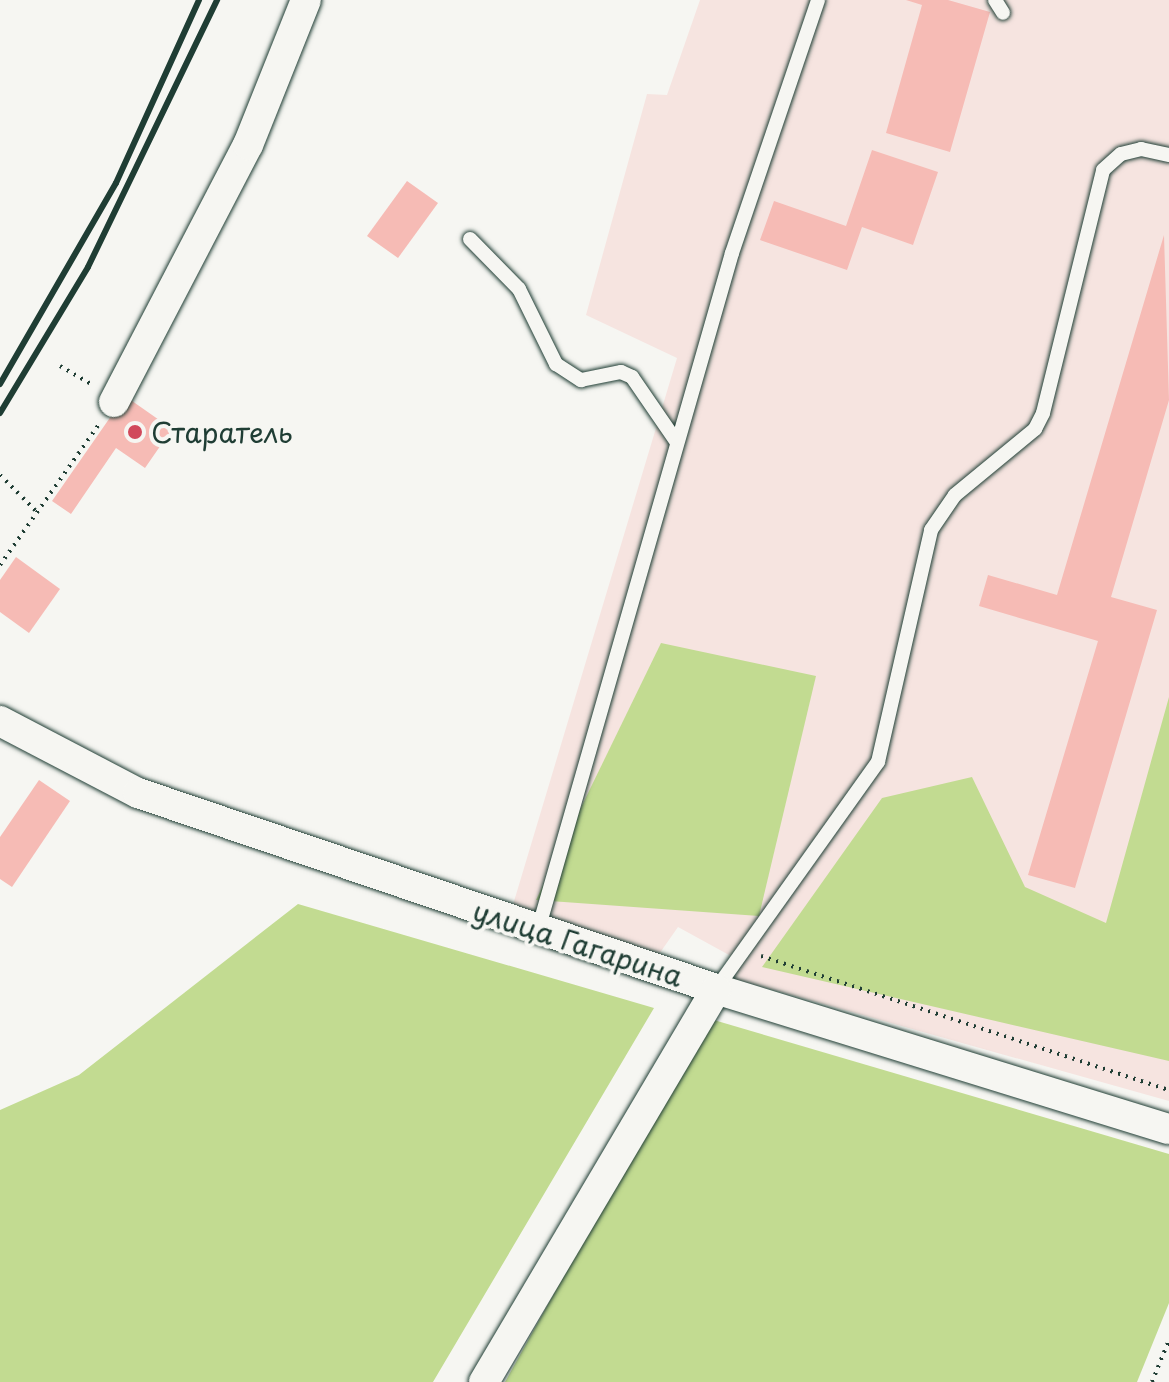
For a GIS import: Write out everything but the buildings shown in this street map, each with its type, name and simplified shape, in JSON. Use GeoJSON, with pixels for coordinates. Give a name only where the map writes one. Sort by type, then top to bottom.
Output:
{"type":"FeatureCollection","features":[{"type":"Feature","properties":{"kind":"street"},"geometry":{"type":"LineString","coordinates":[[114,402],[248,145],[306,0]]}},
{"type":"Feature","properties":{"kind":"street","name":"улица Гагарина"},"geometry":{"type":"LineString","coordinates":[[0,721],[138,793],[538,931],[1169,1129]]}},
{"type":"Feature","properties":{"kind":"street"},"geometry":{"type":"LineString","coordinates":[[484,1382],[716,989]]}},
{"type":"Feature","properties":{"kind":"lane"},"geometry":{"type":"LineString","coordinates":[[538,931],[676,441],[818,0]]}},
{"type":"Feature","properties":{"kind":"lane"},"geometry":{"type":"LineString","coordinates":[[716,989],[878,762],[940,512],[1035,429],[1043,413],[1103,170],[1141,149],[1169,155]]}},
{"type":"Feature","properties":{"kind":"lane"},"geometry":{"type":"LineString","coordinates":[[470,239],[519,289],[556,364],[581,380],[621,372],[632,377],[676,441]]}},
{"type":"Feature","properties":{"kind":"path"},"geometry":{"type":"LineString","coordinates":[[0,565],[114,402],[60,366]]}},
{"type":"Feature","properties":{"kind":"path"},"geometry":{"type":"LineString","coordinates":[[0,475],[37,512]]}},
{"type":"Feature","properties":{"kind":"path"},"geometry":{"type":"LineString","coordinates":[[744,950],[1169,1090]]}},
{"type":"Feature","properties":{"kind":"path"},"geometry":{"type":"LineString","coordinates":[[1152,1382],[1169,1340]]}},
{"type":"Feature","properties":{"kind":"shaded area"},"geometry":{"type":"Polygon","coordinates":[[[700,0],[1169,0],[1169,1101],[734,979],[740,961],[678,927],[657,957],[512,908],[677,358],[586,315],[647,94],[667,95],[700,0]]]}},
{"type":"Feature","properties":{"kind":"green space"},"geometry":{"type":"Polygon","coordinates":[[[661,643],[816,676],[759,916],[536,900],[661,643]]]}},
{"type":"Feature","properties":{"kind":"green space"},"geometry":{"type":"Polygon","coordinates":[[[1169,697],[1169,1061],[762,967],[882,798],[972,777],[1025,887],[1106,923],[1169,697]]]}},
{"type":"Feature","properties":{"kind":"green space"},"geometry":{"type":"Polygon","coordinates":[[[298,904],[654,1008],[433,1382],[0,1382],[0,1110],[79,1075],[298,904]]]}},
{"type":"Feature","properties":{"kind":"green space"},"geometry":{"type":"Polygon","coordinates":[[[707,1018],[1169,1154],[1169,1303],[1137,1382],[505,1382],[707,1018]]]}},
{"type":"Feature","properties":{"kind":"railway"},"geometry":{"type":"LineString","coordinates":[[0,384],[116,183],[199,0]]}},
{"type":"Feature","properties":{"kind":"railway"},"geometry":{"type":"LineString","coordinates":[[0,413],[88,267],[217,0]]}},
{"type":"Feature","properties":{"kind":"place","name":"Старатель"},"geometry":{"type":"Point","coordinates":[135,432]}}]}
